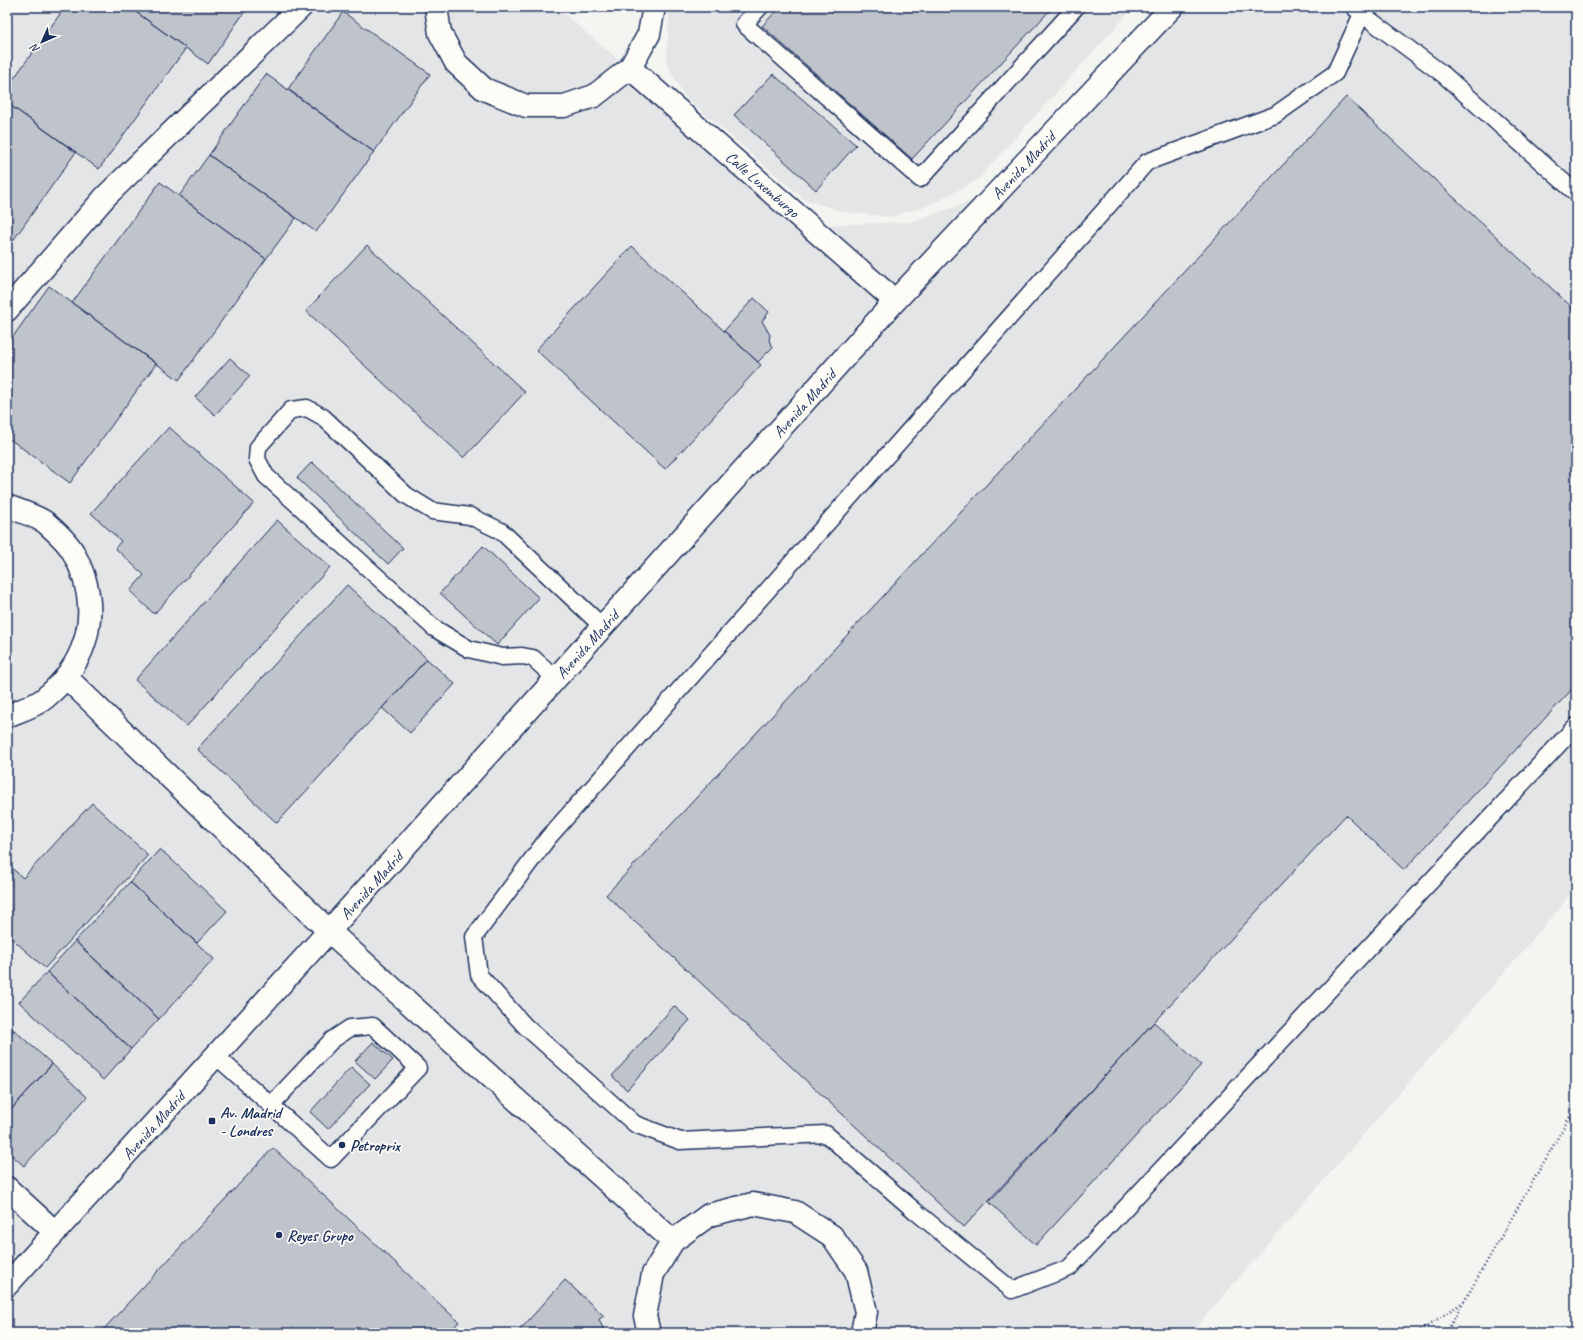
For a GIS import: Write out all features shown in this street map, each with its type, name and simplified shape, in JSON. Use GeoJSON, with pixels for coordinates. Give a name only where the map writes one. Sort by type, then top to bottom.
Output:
{"type":"FeatureCollection","features":[{"type":"Feature","properties":{"kind":"street"},"geometry":{"type":"LineString","coordinates":[[7,310],[106,196],[301,7]]}},
{"type":"Feature","properties":{"kind":"street"},"geometry":{"type":"LineString","coordinates":[[436,7],[440,32],[456,63],[484,89],[526,106],[564,106],[594,96],[630,68],[649,34],[654,7]]}},
{"type":"Feature","properties":{"kind":"street","name":"Avenida Madrid"},"geometry":{"type":"LineString","coordinates":[[7,1285],[329,931],[895,301],[1172,7]]}},
{"type":"Feature","properties":{"kind":"street","name":"Calle Luxemburgo"},"geometry":{"type":"LineString","coordinates":[[630,68],[895,301]]}},
{"type":"Feature","properties":{"kind":"street"},"geometry":{"type":"LineString","coordinates":[[7,506],[45,522],[72,550],[87,586],[90,619],[82,650],[67,678],[44,699],[7,716]]}},
{"type":"Feature","properties":{"kind":"street"},"geometry":{"type":"LineString","coordinates":[[67,678],[329,931],[673,1241]]}},
{"type":"Feature","properties":{"kind":"street"},"geometry":{"type":"LineString","coordinates":[[7,1188],[55,1232]]}},
{"type":"Feature","properties":{"kind":"street"},"geometry":{"type":"LineString","coordinates":[[649,1333],[645,1316],[653,1274],[673,1241],[709,1215],[753,1204],[795,1212],[832,1236],[856,1271],[866,1312],[862,1333]]}},
{"type":"Feature","properties":{"kind":"lane"},"geometry":{"type":"LineString","coordinates":[[760,7],[744,24],[920,179],[1076,7]]}},
{"type":"Feature","properties":{"kind":"lane"},"geometry":{"type":"LineString","coordinates":[[1576,193],[1444,75],[1358,10],[1335,73],[1275,115],[1147,162],[548,838],[474,936],[478,975],[525,1026],[635,1124],[680,1141],[826,1134],[915,1211],[1012,1290],[1068,1268],[1576,726]]}},
{"type":"Feature","properties":{"kind":"lane"},"geometry":{"type":"LineString","coordinates":[[556,679],[533,658],[522,656],[502,657],[469,649],[434,628],[266,476],[257,459],[258,446],[291,410],[307,408],[322,417],[406,495],[432,511],[470,516],[501,531],[603,626]]}},
{"type":"Feature","properties":{"kind":"lane"},"geometry":{"type":"LineString","coordinates":[[216,1056],[331,1159],[418,1068],[373,1026],[350,1028],[332,1040],[271,1105]]}},
{"type":"Feature","properties":{"kind":"path"},"geometry":{"type":"LineString","coordinates":[[1446,1333],[1576,1106]]}},
{"type":"Feature","properties":{"kind":"path"},"geometry":{"type":"LineString","coordinates":[[1417,1333],[1463,1302]]}},
{"type":"Feature","properties":{"kind":"shaded area"},"geometry":{"type":"Polygon","coordinates":[[[7,7],[556,7],[814,225],[910,222],[975,200],[1156,7],[1576,7],[1576,885],[1560,908],[1191,1333],[7,1333],[7,7]]]}},
{"type":"Feature","properties":{"kind":"shaded area"},"geometry":{"type":"Polygon","coordinates":[[[670,7],[1134,7],[977,180],[932,204],[891,217],[843,212],[804,199],[684,96],[666,63],[670,7]]]}},
{"type":"Feature","properties":{"kind":"building"},"geometry":{"type":"Polygon","coordinates":[[[65,7],[129,7],[186,48],[99,169],[7,103],[7,88],[65,7]]]}},
{"type":"Feature","properties":{"kind":"building"},"geometry":{"type":"Polygon","coordinates":[[[129,7],[248,7],[208,64],[129,7]]]}},
{"type":"Feature","properties":{"kind":"building"},"geometry":{"type":"Polygon","coordinates":[[[780,7],[1053,7],[912,159],[762,26],[780,7]]]}},
{"type":"Feature","properties":{"kind":"building"},"geometry":{"type":"Polygon","coordinates":[[[343,12],[430,74],[374,152],[288,89],[343,12]]]}},
{"type":"Feature","properties":{"kind":"building"},"geometry":{"type":"Polygon","coordinates":[[[266,74],[374,152],[316,232],[209,155],[266,74]]]}},
{"type":"Feature","properties":{"kind":"building"},"geometry":{"type":"Polygon","coordinates":[[[773,74],[856,145],[816,190],[734,115],[773,74]]]}},
{"type":"Feature","properties":{"kind":"building"},"geometry":{"type":"Polygon","coordinates":[[[1346,97],[1576,311],[1576,685],[1404,870],[1346,815],[964,1227],[606,895],[1346,97]]]}},
{"type":"Feature","properties":{"kind":"building"},"geometry":{"type":"Polygon","coordinates":[[[7,103],[76,152],[7,249],[7,103]]]}},
{"type":"Feature","properties":{"kind":"building"},"geometry":{"type":"Polygon","coordinates":[[[209,155],[296,218],[266,259],[179,196],[209,155]]]}},
{"type":"Feature","properties":{"kind":"building"},"geometry":{"type":"Polygon","coordinates":[[[160,182],[266,259],[179,380],[72,303],[160,182]]]}},
{"type":"Feature","properties":{"kind":"building"},"geometry":{"type":"Polygon","coordinates":[[[367,245],[525,392],[464,458],[306,311],[367,245]]]}},
{"type":"Feature","properties":{"kind":"building"},"geometry":{"type":"Polygon","coordinates":[[[632,246],[761,365],[665,469],[536,350],[632,246]]]}},
{"type":"Feature","properties":{"kind":"building"},"geometry":{"type":"Polygon","coordinates":[[[49,286],[156,364],[70,483],[7,437],[7,345],[49,286]]]}},
{"type":"Feature","properties":{"kind":"building"},"geometry":{"type":"Polygon","coordinates":[[[754,298],[769,312],[762,321],[770,335],[769,341],[773,347],[758,362],[724,331],[754,298]]]}},
{"type":"Feature","properties":{"kind":"building"},"geometry":{"type":"Polygon","coordinates":[[[230,358],[250,376],[215,415],[195,397],[230,358]]]}},
{"type":"Feature","properties":{"kind":"building"},"geometry":{"type":"Polygon","coordinates":[[[169,427],[254,503],[154,614],[130,591],[144,575],[115,548],[121,541],[91,513],[169,427]]]}},
{"type":"Feature","properties":{"kind":"building"},"geometry":{"type":"Polygon","coordinates":[[[312,462],[403,548],[388,564],[297,478],[312,462]]]}},
{"type":"Feature","properties":{"kind":"building"},"geometry":{"type":"Polygon","coordinates":[[[277,520],[330,567],[187,726],[135,680],[277,520]]]}},
{"type":"Feature","properties":{"kind":"building"},"geometry":{"type":"Polygon","coordinates":[[[483,546],[539,598],[497,645],[440,593],[483,546]]]}},
{"type":"Feature","properties":{"kind":"building"},"geometry":{"type":"Polygon","coordinates":[[[347,585],[427,659],[277,823],[197,749],[347,585]]]}},
{"type":"Feature","properties":{"kind":"building"},"geometry":{"type":"Polygon","coordinates":[[[427,659],[455,684],[410,733],[382,708],[427,659]]]}},
{"type":"Feature","properties":{"kind":"building"},"geometry":{"type":"Polygon","coordinates":[[[92,803],[148,855],[45,968],[7,934],[7,864],[23,878],[92,803]]]}},
{"type":"Feature","properties":{"kind":"building"},"geometry":{"type":"Polygon","coordinates":[[[160,849],[227,911],[197,943],[130,882],[160,849]]]}},
{"type":"Feature","properties":{"kind":"building"},"geometry":{"type":"Polygon","coordinates":[[[130,882],[214,959],[159,1019],[75,941],[130,882]]]}},
{"type":"Feature","properties":{"kind":"building"},"geometry":{"type":"Polygon","coordinates":[[[75,941],[159,1019],[131,1049],[47,972],[75,941]]]}},
{"type":"Feature","properties":{"kind":"building"},"geometry":{"type":"Polygon","coordinates":[[[47,972],[131,1049],[103,1080],[19,1002],[47,972]]]}},
{"type":"Feature","properties":{"kind":"building"},"geometry":{"type":"Polygon","coordinates":[[[674,1006],[690,1020],[627,1090],[612,1076],[674,1006]]]}},
{"type":"Feature","properties":{"kind":"building"},"geometry":{"type":"Polygon","coordinates":[[[1154,1022],[1201,1065],[1036,1245],[989,1202],[1154,1022]]]}},
{"type":"Feature","properties":{"kind":"building"},"geometry":{"type":"Polygon","coordinates":[[[7,1024],[14,1030],[7,1038],[7,1024]]]}},
{"type":"Feature","properties":{"kind":"building"},"geometry":{"type":"Polygon","coordinates":[[[14,1030],[52,1064],[7,1114],[7,1038],[14,1030]]]}},
{"type":"Feature","properties":{"kind":"building"},"geometry":{"type":"Polygon","coordinates":[[[373,1042],[393,1060],[375,1079],[355,1061],[373,1042]]]}},
{"type":"Feature","properties":{"kind":"building"},"geometry":{"type":"Polygon","coordinates":[[[52,1064],[87,1097],[24,1166],[7,1151],[7,1114],[52,1064]]]}},
{"type":"Feature","properties":{"kind":"building"},"geometry":{"type":"Polygon","coordinates":[[[351,1067],[370,1084],[328,1129],[310,1112],[351,1067]]]}},
{"type":"Feature","properties":{"kind":"building","name":"Reyes Grupo"},"geometry":{"type":"Polygon","coordinates":[[[273,1148],[459,1322],[448,1333],[100,1333],[273,1148]]]}},
{"type":"Feature","properties":{"kind":"building"},"geometry":{"type":"Polygon","coordinates":[[[565,1280],[604,1316],[599,1319],[605,1333],[517,1333],[565,1280]]]}},
{"type":"Feature","properties":{"kind":"place","name":"Av. Madrid - Londres"},"geometry":{"type":"Point","coordinates":[212,1121]}},
{"type":"Feature","properties":{"kind":"place","name":"Petroprix"},"geometry":{"type":"Point","coordinates":[342,1145]}},
{"type":"Feature","properties":{"kind":"place","name":"Reyes Grupo"},"geometry":{"type":"Point","coordinates":[279,1235]}}]}
